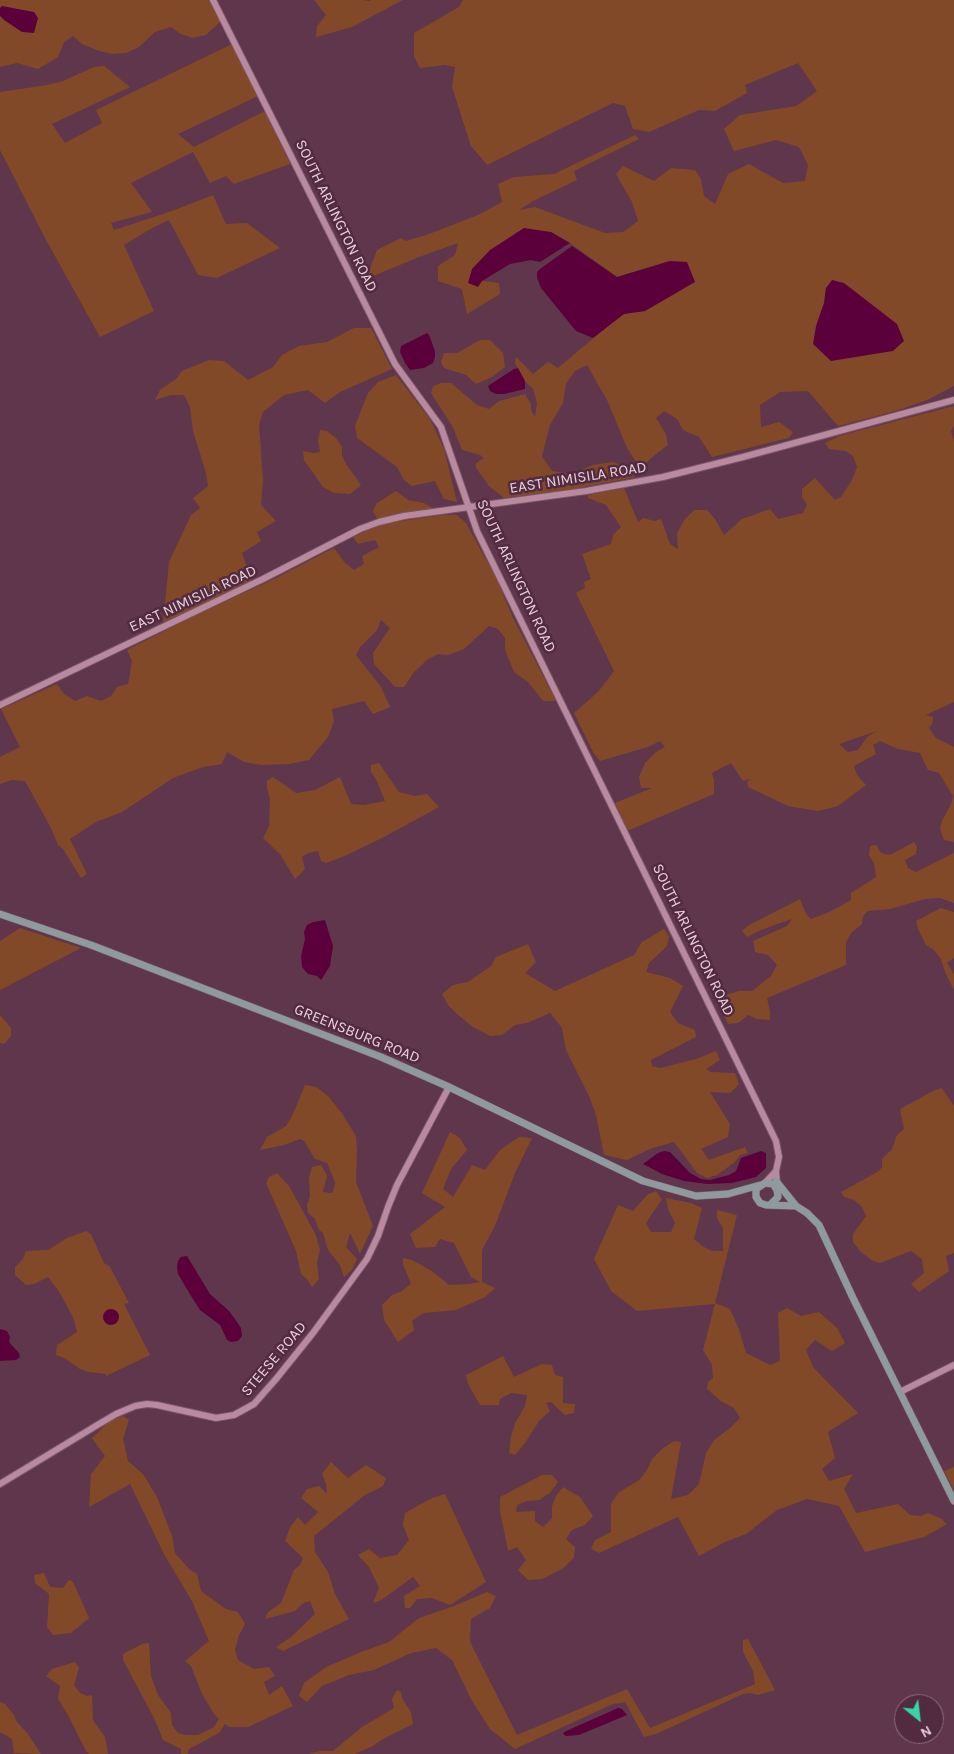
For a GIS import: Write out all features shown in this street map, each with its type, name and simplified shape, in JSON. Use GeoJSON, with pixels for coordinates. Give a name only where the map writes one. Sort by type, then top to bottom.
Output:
{"type":"FeatureCollection","features":[{"type":"Feature","properties":{"kind":"main road","name":"GREENSBURG ROAD"},"geometry":{"type":"LineString","coordinates":[[0,914],[118,955],[381,1057],[449,1087],[632,1177],[651,1184],[696,1196],[710,1196],[742,1191],[762,1184]]}},
{"type":"Feature","properties":{"kind":"main road"},"geometry":{"type":"LineString","coordinates":[[776,1181],[793,1206]]}},
{"type":"Feature","properties":{"kind":"main road"},"geometry":{"type":"LineString","coordinates":[[756,1198],[756,1190],[762,1184],[772,1184],[793,1206],[807,1213],[819,1226],[954,1501]]}},
{"type":"Feature","properties":{"kind":"main road"},"geometry":{"type":"LineString","coordinates":[[742,1191],[763,1204],[793,1206]]}},
{"type":"Feature","properties":{"kind":"main road"},"geometry":{"type":"LineString","coordinates":[[770,1205],[776,1201],[778,1191]]}},
{"type":"Feature","properties":{"kind":"street","name":"SOUTH ARLINGTON ROAD"},"geometry":{"type":"LineString","coordinates":[[213,0],[395,364],[441,427],[450,449],[468,508],[496,568],[776,1141],[778,1157],[776,1181],[778,1191]]}},
{"type":"Feature","properties":{"kind":"street","name":"EAST NIMISILA ROAD"},"geometry":{"type":"LineString","coordinates":[[0,706],[368,526],[404,516],[586,491],[662,477],[954,400]]}},
{"type":"Feature","properties":{"kind":"street","name":"STEESE ROAD"},"geometry":{"type":"LineString","coordinates":[[0,1484],[105,1421],[135,1406],[157,1405],[216,1418],[234,1415],[254,1404],[302,1346],[367,1259],[378,1236],[397,1185],[449,1087]]}},
{"type":"Feature","properties":{"kind":"street"},"geometry":{"type":"LineString","coordinates":[[762,1184],[776,1171]]}},
{"type":"Feature","properties":{"kind":"street"},"geometry":{"type":"LineString","coordinates":[[900,1392],[954,1365]]}},
{"type":"Feature","properties":{"kind":"shaded area"},"geometry":{"type":"Polygon","coordinates":[[[0,0],[209,0],[220,22],[206,35],[192,38],[181,34],[171,27],[155,32],[139,47],[126,53],[112,54],[99,51],[82,44],[73,36],[64,42],[58,57],[38,69],[17,63],[0,67],[0,0]]]}},
{"type":"Feature","properties":{"kind":"shaded area"},"geometry":{"type":"Polygon","coordinates":[[[314,0],[403,0],[352,27],[316,37],[317,26],[326,15],[314,0]]]}},
{"type":"Feature","properties":{"kind":"shaded area"},"geometry":{"type":"Polygon","coordinates":[[[463,0],[954,0],[954,386],[927,400],[899,410],[838,426],[808,391],[780,392],[760,405],[761,427],[779,422],[793,432],[789,438],[712,457],[699,437],[683,430],[677,419],[664,411],[656,418],[666,434],[668,445],[640,468],[627,448],[607,400],[587,365],[575,371],[566,384],[563,403],[550,425],[542,456],[552,471],[572,474],[592,465],[614,462],[628,469],[635,477],[562,491],[504,498],[489,486],[476,468],[476,463],[484,458],[462,450],[453,427],[431,393],[433,386],[441,383],[451,383],[477,405],[489,409],[499,401],[525,394],[531,404],[531,410],[535,417],[537,403],[533,389],[525,381],[515,363],[516,357],[533,374],[548,362],[558,368],[622,314],[645,311],[694,282],[670,261],[617,277],[570,243],[551,232],[482,281],[499,283],[500,294],[467,314],[462,289],[438,281],[438,266],[455,255],[458,243],[366,279],[377,250],[401,238],[406,241],[429,234],[478,215],[502,202],[498,184],[514,177],[554,174],[635,135],[639,139],[574,171],[577,180],[533,201],[519,210],[535,207],[605,233],[623,232],[638,221],[632,202],[616,174],[623,166],[654,181],[671,168],[695,170],[701,179],[704,196],[715,204],[728,174],[749,164],[783,183],[805,181],[808,165],[799,147],[776,140],[734,151],[724,129],[740,115],[796,106],[817,91],[798,63],[745,85],[747,93],[715,111],[699,110],[649,132],[633,129],[625,106],[613,103],[487,165],[471,146],[452,87],[455,67],[445,65],[420,68],[414,56],[414,33],[459,7],[463,0]],[[826,288],[824,303],[816,326],[897,324],[873,307],[826,288]]]}},
{"type":"Feature","properties":{"kind":"shaded area"},"geometry":{"type":"Polygon","coordinates":[[[2,6],[34,12],[38,18],[34,33],[22,32],[4,20],[0,16],[0,8],[2,6]]]}},
{"type":"Feature","properties":{"kind":"shaded area"},"geometry":{"type":"Polygon","coordinates":[[[232,44],[258,96],[178,134],[194,147],[265,111],[290,164],[234,184],[226,176],[210,183],[193,152],[131,183],[152,212],[111,223],[114,230],[213,195],[226,224],[247,223],[280,248],[217,278],[198,275],[169,220],[154,227],[124,245],[154,311],[100,337],[45,238],[0,150],[0,92],[63,81],[94,67],[104,66],[130,87],[52,124],[65,143],[102,123],[96,110],[232,44]]]}},
{"type":"Feature","properties":{"kind":"shaded area"},"geometry":{"type":"Polygon","coordinates":[[[524,228],[551,232],[570,243],[540,262],[531,260],[510,264],[482,281],[478,287],[468,283],[472,269],[490,250],[524,228]]]}},
{"type":"Feature","properties":{"kind":"shaded area"},"geometry":{"type":"Polygon","coordinates":[[[572,246],[617,277],[670,261],[687,262],[695,282],[645,311],[624,314],[593,338],[576,331],[541,288],[537,278],[537,272],[540,269],[572,246]]]}},
{"type":"Feature","properties":{"kind":"shaded area"},"geometry":{"type":"Polygon","coordinates":[[[832,280],[844,283],[897,324],[904,341],[893,351],[831,361],[813,344],[826,288],[832,280]]]}},
{"type":"Feature","properties":{"kind":"shaded area"},"geometry":{"type":"Polygon","coordinates":[[[354,328],[371,328],[392,369],[340,392],[325,403],[308,390],[284,395],[263,412],[259,425],[263,480],[261,505],[276,521],[257,532],[261,541],[242,553],[252,581],[163,623],[169,562],[191,515],[200,508],[193,498],[208,486],[193,431],[190,407],[184,395],[171,395],[155,400],[160,390],[176,379],[182,371],[209,360],[224,361],[248,380],[273,367],[282,355],[299,346],[327,342],[354,328]]]}},
{"type":"Feature","properties":{"kind":"shaded area"},"geometry":{"type":"Polygon","coordinates":[[[427,333],[435,351],[433,363],[424,368],[410,370],[400,352],[401,346],[427,333]]]}},
{"type":"Feature","properties":{"kind":"shaded area"},"geometry":{"type":"Polygon","coordinates":[[[480,340],[490,340],[503,353],[505,367],[492,377],[476,384],[466,375],[444,368],[441,362],[444,353],[457,353],[480,340]]]}},
{"type":"Feature","properties":{"kind":"shaded area"},"geometry":{"type":"Polygon","coordinates":[[[518,368],[525,381],[525,389],[504,394],[496,394],[490,391],[488,386],[518,368]]]}},
{"type":"Feature","properties":{"kind":"shaded area"},"geometry":{"type":"Polygon","coordinates":[[[396,375],[430,419],[444,449],[457,502],[444,499],[435,481],[412,486],[404,480],[397,467],[357,438],[355,426],[368,393],[378,382],[396,375]]]}},
{"type":"Feature","properties":{"kind":"shaded area"},"geometry":{"type":"Polygon","coordinates":[[[954,406],[954,426],[951,431],[954,441],[954,702],[926,715],[933,717],[933,722],[929,728],[936,738],[954,747],[954,842],[944,840],[940,829],[953,796],[939,773],[928,770],[920,753],[898,749],[880,741],[873,745],[876,754],[854,766],[857,775],[866,785],[838,806],[818,811],[788,806],[748,787],[747,782],[751,779],[743,781],[731,763],[712,773],[714,794],[627,831],[615,803],[652,788],[641,788],[639,777],[645,763],[656,752],[665,747],[660,741],[648,747],[600,761],[593,752],[574,713],[598,692],[614,671],[576,593],[585,588],[584,582],[591,579],[582,554],[611,544],[613,535],[621,527],[606,505],[588,498],[588,495],[624,488],[638,522],[643,518],[655,521],[661,519],[670,544],[678,549],[677,533],[685,519],[694,510],[707,510],[715,519],[724,535],[742,519],[770,509],[778,519],[803,513],[807,505],[802,497],[802,489],[815,478],[835,500],[841,497],[852,480],[857,467],[853,456],[846,451],[829,449],[825,443],[839,436],[954,406]],[[877,731],[839,744],[848,752],[858,750],[868,736],[877,731]]]}},
{"type":"Feature","properties":{"kind":"shaded area"},"geometry":{"type":"Polygon","coordinates":[[[320,430],[327,431],[336,438],[342,447],[342,455],[346,464],[361,485],[350,494],[334,493],[323,487],[304,460],[303,451],[320,452],[318,441],[320,430]]]}},
{"type":"Feature","properties":{"kind":"shaded area"},"geometry":{"type":"Polygon","coordinates":[[[396,491],[408,500],[424,503],[435,509],[378,520],[373,511],[377,503],[396,491]]]}},
{"type":"Feature","properties":{"kind":"shaded area"},"geometry":{"type":"Polygon","coordinates":[[[443,515],[457,515],[466,523],[497,580],[513,618],[556,701],[543,701],[528,682],[514,672],[505,650],[505,638],[498,629],[489,626],[464,649],[448,655],[438,654],[427,660],[414,672],[404,687],[395,687],[374,664],[373,653],[390,628],[381,620],[377,630],[360,647],[356,655],[381,687],[390,707],[373,714],[364,701],[332,709],[334,721],[328,737],[309,760],[289,764],[262,765],[244,762],[227,752],[222,764],[203,767],[173,778],[122,812],[96,822],[70,839],[87,874],[81,878],[63,849],[58,845],[51,828],[25,781],[12,780],[0,784],[0,757],[20,747],[1,709],[57,684],[64,694],[75,701],[87,696],[101,701],[111,696],[117,687],[128,684],[132,661],[127,650],[334,548],[345,563],[354,570],[364,564],[362,556],[379,547],[375,540],[358,544],[353,537],[370,529],[388,523],[443,515]]]}},
{"type":"Feature","properties":{"kind":"shaded area"},"geometry":{"type":"Polygon","coordinates":[[[379,763],[399,792],[415,796],[427,794],[439,807],[384,837],[326,863],[321,861],[318,851],[308,853],[302,857],[305,869],[295,879],[280,854],[263,838],[269,826],[270,799],[267,781],[273,777],[296,793],[315,790],[340,777],[351,804],[364,805],[385,801],[371,772],[371,765],[379,763]]]}},
{"type":"Feature","properties":{"kind":"shaded area"},"geometry":{"type":"Polygon","coordinates":[[[914,842],[917,847],[916,854],[905,860],[908,868],[916,872],[954,853],[954,903],[940,898],[925,899],[890,909],[868,911],[863,916],[862,924],[852,932],[846,942],[846,965],[767,998],[770,1020],[757,1019],[748,1015],[738,1023],[728,1024],[720,1006],[722,996],[739,991],[752,991],[771,976],[777,965],[768,955],[755,952],[753,941],[787,926],[792,919],[747,937],[742,931],[749,925],[800,899],[806,914],[811,919],[829,912],[851,900],[851,893],[876,877],[874,863],[869,855],[870,846],[876,845],[881,853],[890,855],[914,842]]]}},
{"type":"Feature","properties":{"kind":"shaded area"},"geometry":{"type":"Polygon","coordinates":[[[941,908],[954,912],[954,958],[947,963],[954,974],[954,990],[941,959],[934,950],[926,945],[916,921],[941,908]]]}},
{"type":"Feature","properties":{"kind":"shaded area"},"geometry":{"type":"Polygon","coordinates":[[[325,920],[333,946],[330,966],[321,980],[317,976],[308,974],[302,967],[301,956],[305,939],[304,932],[307,925],[325,920]]]}},
{"type":"Feature","properties":{"kind":"shaded area"},"geometry":{"type":"Polygon","coordinates":[[[20,928],[81,948],[0,990],[0,941],[20,928]]]}},
{"type":"Feature","properties":{"kind":"shaded area"},"geometry":{"type":"Polygon","coordinates":[[[664,929],[669,936],[667,946],[649,963],[646,972],[670,978],[683,986],[670,1012],[678,1023],[695,1030],[696,1037],[651,1060],[652,1066],[660,1068],[696,1059],[716,1051],[720,1060],[706,1069],[711,1072],[735,1073],[739,1084],[730,1093],[710,1092],[730,1124],[728,1137],[701,1149],[709,1160],[745,1147],[748,1153],[740,1155],[735,1162],[717,1175],[707,1178],[697,1173],[674,1142],[650,1149],[627,1160],[604,1155],[596,1115],[589,1096],[566,1050],[562,1028],[550,1013],[527,1023],[515,1025],[502,1035],[490,1036],[473,1027],[458,1015],[448,1005],[442,994],[453,985],[468,982],[491,966],[496,957],[528,944],[536,962],[525,973],[555,991],[634,955],[642,942],[664,929]]]}},
{"type":"Feature","properties":{"kind":"shaded area"},"geometry":{"type":"Polygon","coordinates":[[[0,1015],[11,1028],[11,1036],[4,1044],[0,1043],[0,1015]]]}},
{"type":"Feature","properties":{"kind":"shaded area"},"geometry":{"type":"Polygon","coordinates":[[[305,1085],[316,1087],[327,1095],[341,1112],[356,1136],[356,1182],[373,1226],[360,1254],[350,1233],[346,1247],[357,1259],[352,1270],[344,1277],[340,1265],[328,1250],[323,1233],[319,1230],[315,1219],[308,1213],[307,1205],[310,1196],[309,1178],[312,1167],[321,1165],[327,1175],[323,1192],[332,1193],[334,1189],[335,1182],[327,1163],[315,1159],[304,1141],[300,1139],[284,1145],[260,1150],[267,1137],[286,1126],[305,1085]]]}},
{"type":"Feature","properties":{"kind":"shaded area"},"geometry":{"type":"Polygon","coordinates":[[[942,1088],[954,1106],[954,1253],[946,1256],[949,1271],[919,1292],[911,1284],[924,1273],[922,1259],[911,1251],[880,1263],[873,1261],[861,1252],[853,1242],[853,1234],[866,1216],[862,1207],[854,1200],[844,1197],[841,1192],[879,1171],[882,1167],[882,1159],[892,1149],[897,1135],[904,1129],[900,1109],[942,1088]]]}},
{"type":"Feature","properties":{"kind":"shaded area"},"geometry":{"type":"Polygon","coordinates":[[[450,1132],[460,1138],[467,1150],[451,1169],[443,1189],[453,1197],[472,1165],[485,1170],[500,1150],[519,1137],[532,1138],[515,1173],[495,1226],[482,1250],[482,1282],[495,1288],[485,1297],[456,1310],[424,1313],[412,1321],[414,1330],[398,1342],[384,1320],[382,1305],[392,1295],[411,1284],[403,1264],[403,1258],[412,1260],[432,1271],[449,1285],[480,1282],[471,1277],[454,1243],[440,1239],[435,1247],[416,1248],[410,1234],[445,1207],[422,1193],[450,1132]]]}},
{"type":"Feature","properties":{"kind":"shaded area"},"geometry":{"type":"Polygon","coordinates":[[[664,1151],[670,1152],[690,1173],[701,1179],[710,1180],[729,1175],[736,1171],[741,1158],[761,1151],[766,1153],[766,1168],[756,1177],[732,1183],[707,1184],[684,1181],[662,1174],[643,1164],[664,1151]]]}},
{"type":"Feature","properties":{"kind":"shaded area"},"geometry":{"type":"Polygon","coordinates":[[[277,1173],[289,1186],[316,1235],[320,1250],[317,1262],[319,1279],[312,1287],[301,1274],[296,1251],[266,1183],[269,1177],[277,1173]]]}},
{"type":"Feature","properties":{"kind":"shaded area"},"geometry":{"type":"Polygon","coordinates":[[[656,1191],[662,1199],[646,1223],[651,1232],[671,1232],[675,1223],[668,1209],[666,1198],[691,1203],[702,1208],[694,1239],[712,1251],[723,1251],[723,1228],[717,1218],[717,1210],[737,1215],[715,1303],[730,1309],[739,1329],[746,1353],[770,1365],[780,1361],[778,1313],[787,1308],[801,1316],[819,1312],[837,1328],[845,1343],[832,1351],[815,1340],[806,1350],[813,1367],[858,1413],[828,1432],[835,1458],[822,1469],[829,1481],[853,1474],[844,1489],[856,1513],[898,1504],[910,1515],[921,1516],[928,1513],[940,1518],[947,1524],[924,1537],[865,1552],[839,1506],[807,1499],[777,1510],[746,1534],[725,1542],[699,1556],[678,1517],[599,1553],[591,1549],[595,1540],[611,1532],[611,1504],[618,1493],[639,1480],[647,1470],[652,1459],[662,1449],[674,1441],[681,1442],[671,1499],[688,1495],[699,1484],[706,1453],[714,1440],[740,1418],[734,1408],[721,1401],[707,1389],[708,1382],[713,1378],[712,1365],[703,1350],[715,1304],[637,1311],[611,1291],[594,1259],[618,1205],[633,1211],[647,1195],[656,1191]]]}},
{"type":"Feature","properties":{"kind":"shaded area"},"geometry":{"type":"Polygon","coordinates":[[[86,1231],[91,1234],[104,1263],[110,1267],[129,1303],[124,1304],[150,1355],[106,1376],[106,1374],[80,1369],[56,1355],[57,1345],[77,1332],[73,1317],[58,1290],[48,1277],[34,1284],[26,1285],[15,1275],[15,1267],[23,1259],[26,1251],[48,1250],[67,1238],[86,1231]]]}},
{"type":"Feature","properties":{"kind":"shaded area"},"geometry":{"type":"Polygon","coordinates":[[[187,1256],[210,1294],[228,1310],[241,1328],[242,1336],[238,1341],[231,1342],[227,1340],[220,1325],[200,1310],[191,1296],[178,1274],[177,1267],[181,1257],[187,1256]]]}},
{"type":"Feature","properties":{"kind":"shaded area"},"geometry":{"type":"Polygon","coordinates":[[[111,1309],[117,1311],[119,1317],[117,1323],[111,1325],[105,1323],[103,1317],[105,1311],[111,1309]]]}},
{"type":"Feature","properties":{"kind":"shaded area"},"geometry":{"type":"Polygon","coordinates":[[[0,1329],[7,1331],[10,1337],[9,1342],[19,1353],[20,1357],[16,1360],[0,1361],[0,1329]]]}},
{"type":"Feature","properties":{"kind":"shaded area"},"geometry":{"type":"Polygon","coordinates":[[[503,1356],[514,1377],[542,1364],[552,1365],[555,1375],[563,1377],[563,1403],[575,1404],[574,1413],[565,1415],[551,1402],[546,1403],[550,1411],[539,1421],[515,1455],[509,1453],[511,1436],[515,1423],[525,1406],[527,1395],[511,1393],[500,1399],[499,1405],[480,1405],[468,1384],[466,1375],[503,1356]]]}},
{"type":"Feature","properties":{"kind":"shaded area"},"geometry":{"type":"Polygon","coordinates":[[[123,1416],[129,1420],[123,1439],[128,1461],[143,1474],[157,1497],[172,1536],[175,1553],[190,1570],[197,1574],[201,1591],[226,1609],[238,1612],[245,1624],[239,1635],[235,1650],[238,1660],[254,1669],[269,1667],[275,1676],[264,1682],[269,1695],[282,1686],[293,1706],[248,1727],[229,1727],[225,1724],[219,1733],[189,1749],[188,1754],[181,1754],[181,1749],[163,1740],[155,1720],[123,1660],[123,1654],[142,1644],[149,1643],[151,1676],[158,1695],[171,1713],[172,1725],[178,1733],[198,1735],[214,1727],[219,1719],[202,1694],[191,1666],[185,1661],[209,1641],[192,1601],[164,1554],[130,1484],[89,1507],[91,1474],[105,1456],[92,1438],[110,1421],[123,1416]]]}},
{"type":"Feature","properties":{"kind":"shaded area"},"geometry":{"type":"Polygon","coordinates":[[[331,1462],[348,1478],[366,1465],[386,1478],[383,1486],[365,1495],[314,1536],[315,1552],[328,1572],[335,1594],[349,1619],[283,1651],[276,1647],[291,1637],[315,1614],[310,1601],[303,1603],[295,1611],[265,1619],[268,1612],[281,1603],[294,1570],[300,1565],[303,1558],[285,1541],[290,1527],[298,1517],[305,1525],[318,1512],[301,1498],[307,1489],[319,1486],[327,1494],[322,1474],[331,1462]]]}},
{"type":"Feature","properties":{"kind":"shaded area"},"geometry":{"type":"Polygon","coordinates":[[[954,1467],[954,1490],[944,1471],[954,1467]]]}},
{"type":"Feature","properties":{"kind":"shaded area"},"geometry":{"type":"Polygon","coordinates":[[[542,1475],[552,1475],[558,1482],[550,1493],[539,1500],[527,1501],[517,1505],[516,1512],[535,1511],[535,1521],[543,1527],[552,1518],[552,1506],[556,1496],[563,1487],[580,1497],[593,1516],[585,1525],[572,1530],[566,1539],[575,1547],[574,1558],[562,1569],[542,1579],[528,1580],[518,1570],[526,1560],[517,1547],[508,1551],[500,1511],[500,1497],[542,1475]]]}},
{"type":"Feature","properties":{"kind":"shaded area"},"geometry":{"type":"Polygon","coordinates":[[[445,1494],[486,1582],[450,1605],[432,1598],[417,1599],[410,1608],[405,1608],[404,1596],[420,1586],[413,1577],[381,1600],[373,1603],[379,1588],[369,1567],[358,1555],[369,1549],[380,1558],[397,1555],[409,1540],[403,1525],[405,1513],[432,1498],[445,1494]]]}},
{"type":"Feature","properties":{"kind":"shaded area"},"geometry":{"type":"Polygon","coordinates":[[[44,1573],[50,1587],[63,1588],[71,1580],[74,1584],[89,1618],[71,1633],[53,1635],[47,1627],[49,1594],[35,1583],[34,1575],[44,1573]]]}},
{"type":"Feature","properties":{"kind":"shaded area"},"geometry":{"type":"Polygon","coordinates":[[[487,1592],[496,1596],[490,1608],[471,1619],[470,1642],[517,1735],[627,1689],[650,1728],[755,1684],[753,1671],[743,1652],[743,1640],[748,1639],[775,1690],[758,1695],[743,1694],[656,1734],[644,1737],[625,1702],[613,1704],[515,1749],[490,1729],[472,1701],[452,1660],[436,1648],[411,1653],[374,1670],[349,1675],[322,1686],[307,1702],[299,1696],[304,1683],[326,1667],[389,1642],[419,1618],[487,1592]]]}},
{"type":"Feature","properties":{"kind":"shaded area"},"geometry":{"type":"Polygon","coordinates":[[[75,1662],[79,1668],[74,1685],[80,1693],[87,1696],[92,1695],[93,1720],[105,1737],[108,1754],[89,1754],[86,1751],[58,1699],[60,1686],[46,1676],[52,1669],[75,1662]]]}},
{"type":"Feature","properties":{"kind":"shaded area"},"geometry":{"type":"Polygon","coordinates":[[[397,1690],[401,1692],[402,1698],[411,1712],[413,1724],[354,1754],[308,1754],[320,1751],[333,1751],[362,1727],[394,1708],[392,1699],[397,1690]]]}},
{"type":"Feature","properties":{"kind":"shaded area"},"geometry":{"type":"Polygon","coordinates":[[[0,1702],[5,1704],[14,1715],[17,1722],[28,1734],[41,1754],[14,1753],[12,1739],[0,1732],[0,1702]]]}},
{"type":"Feature","properties":{"kind":"shaded area"},"geometry":{"type":"Polygon","coordinates":[[[618,1708],[622,1709],[627,1715],[579,1735],[566,1736],[563,1734],[564,1732],[618,1708]]]}}]}
